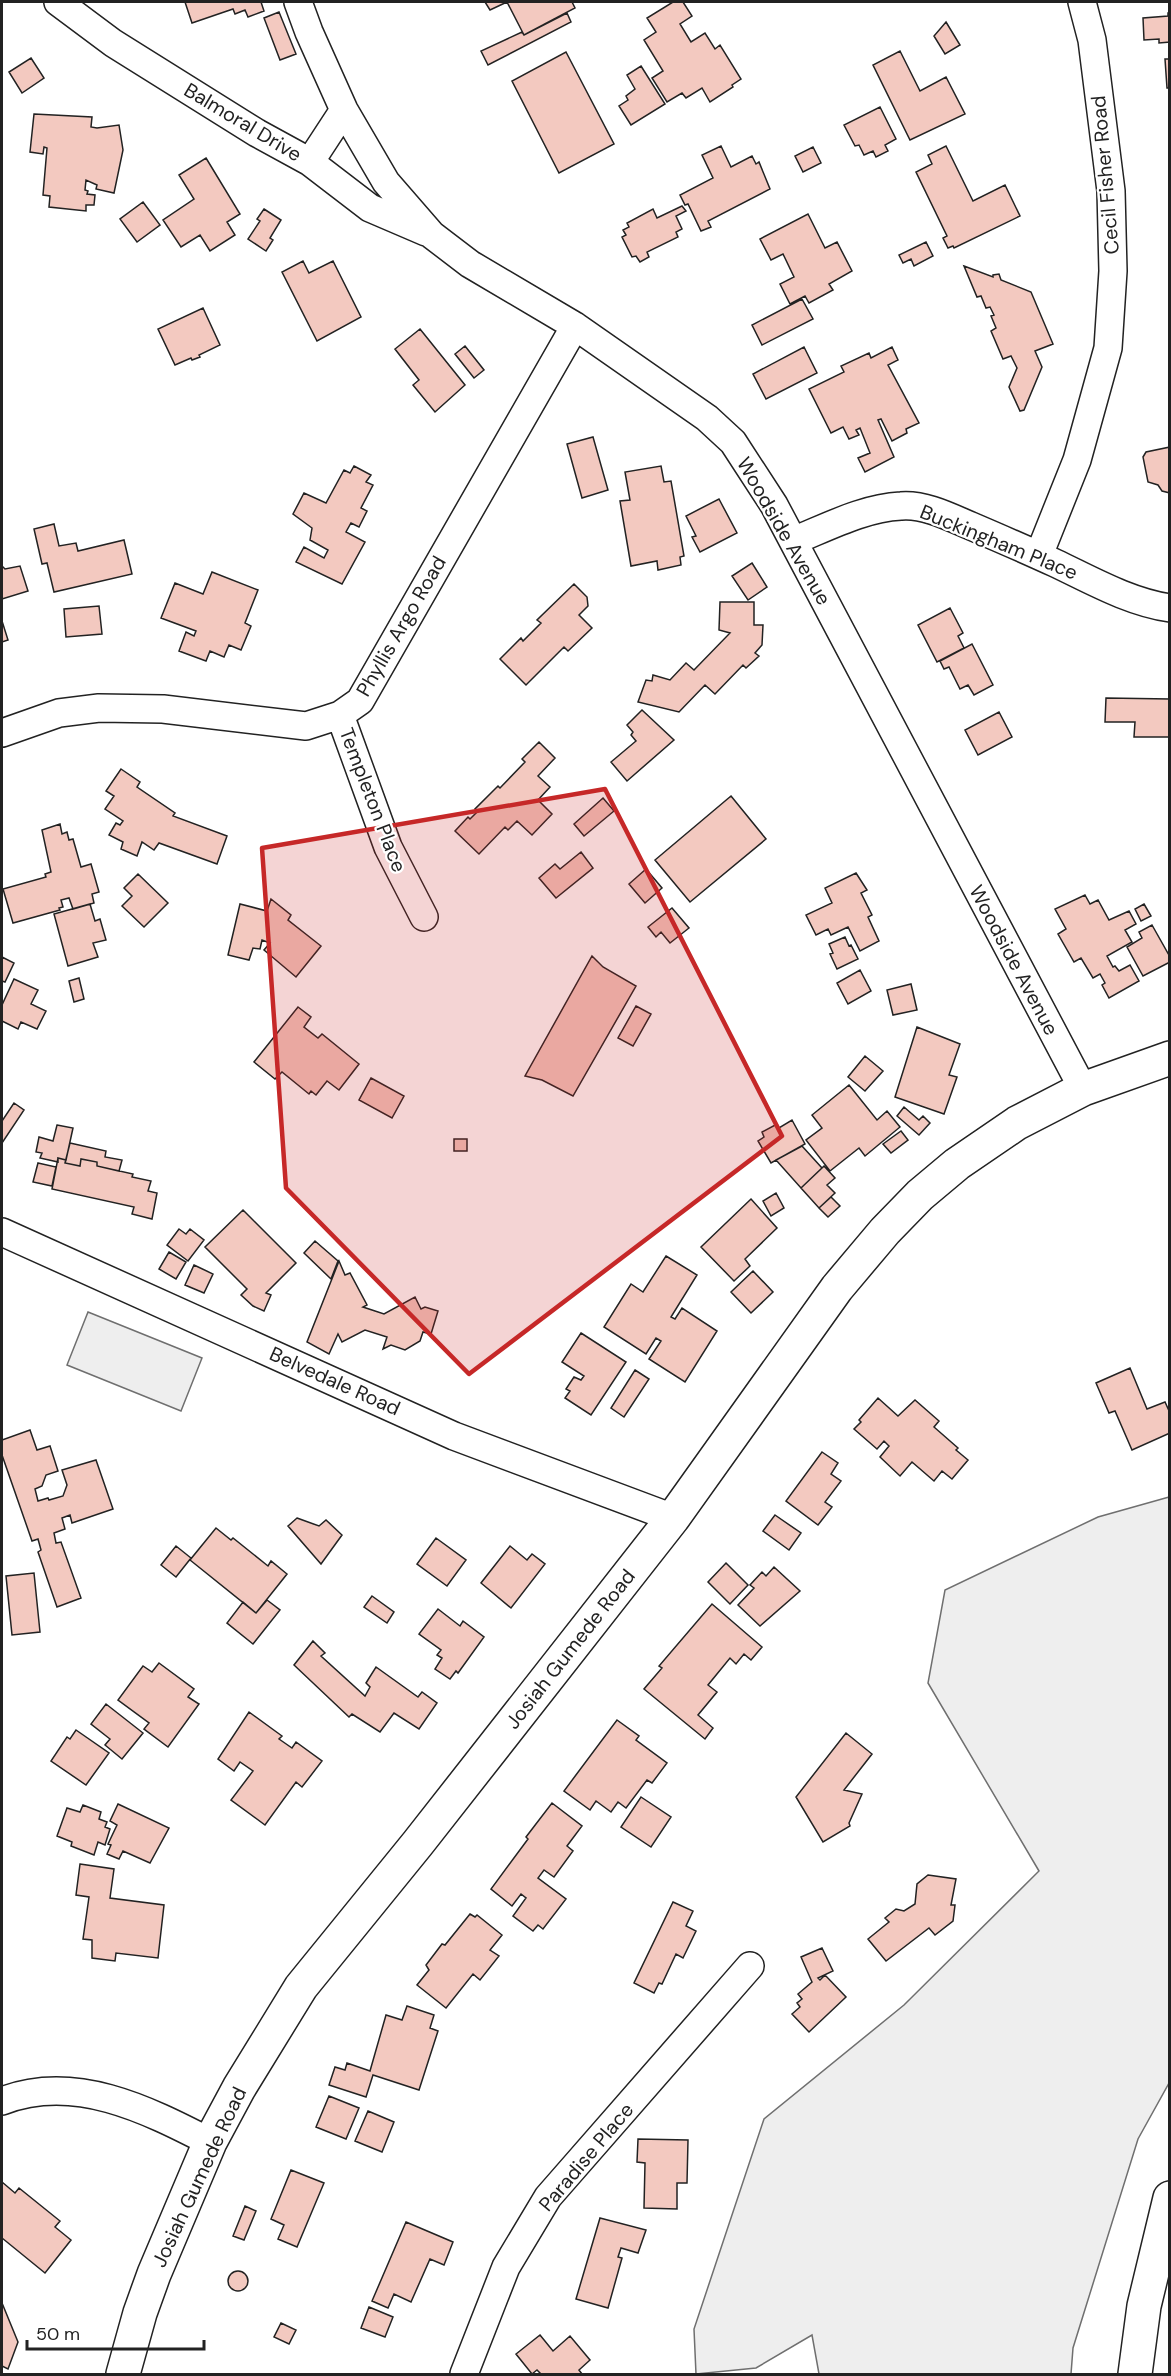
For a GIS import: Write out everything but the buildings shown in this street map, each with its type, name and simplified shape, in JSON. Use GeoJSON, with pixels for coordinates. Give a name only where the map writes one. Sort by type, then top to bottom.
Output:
{"type":"FeatureCollection","features":[{"type":"Feature","properties":{"kind":"main road","name":"Josiah Gumede Road"},"geometry":{"type":"LineString","coordinates":[[123,2374],[140,2313],[154,2274],[210,2142],[239,2088],[301,1987],[418,1843],[673,1518],[837,1288],[885,1231],[920,1195],[957,1164],[1017,1123],[1083,1089],[1170,1058]]}},
{"type":"Feature","properties":{"kind":"main road"},"geometry":{"type":"LineString","coordinates":[[1135,2374],[1143,2306],[1170,2198]]}},
{"type":"Feature","properties":{"kind":"street","name":"Balmoral Drive"},"geometry":{"type":"LineString","coordinates":[[58,2],[113,43],[257,133],[310,162],[370,208],[432,235]]}},
{"type":"Feature","properties":{"kind":"street","name":"Woodside Avenue"},"geometry":{"type":"LineString","coordinates":[[298,2],[344,110],[386,182],[432,235],[470,264],[575,326],[686,402],[733,442],[774,505],[1083,1089]]}},
{"type":"Feature","properties":{"kind":"street","name":"Cecil Fisher Road"},"geometry":{"type":"LineString","coordinates":[[1038,555],[1077,460],[1108,348],[1113,271],[1111,191],[1092,40],[1082,2]]}},
{"type":"Feature","properties":{"kind":"street"},"geometry":{"type":"LineString","coordinates":[[310,162],[344,110]]}},
{"type":"Feature","properties":{"kind":"street","name":"Phyllis Argo Road"},"geometry":{"type":"LineString","coordinates":[[2,733],[59,713],[99,708],[163,709],[306,726],[340,715],[360,701],[575,326]]}},
{"type":"Feature","properties":{"kind":"street","name":"Buckingham Place"},"geometry":{"type":"LineString","coordinates":[[793,541],[862,513],[904,506],[921,507],[950,517],[1142,602],[1170,608]]}},
{"type":"Feature","properties":{"kind":"street","name":"Templeton Place"},"geometry":{"type":"LineString","coordinates":[[340,715],[388,847],[424,917]]}},
{"type":"Feature","properties":{"kind":"street","name":"Belvedale Road"},"geometry":{"type":"LineString","coordinates":[[2,1232],[454,1436],[673,1518]]}},
{"type":"Feature","properties":{"kind":"street","name":"Paradise Place"},"geometry":{"type":"LineString","coordinates":[[464,2374],[506,2267],[548,2197],[750,1966]]}},
{"type":"Feature","properties":{"kind":"street"},"geometry":{"type":"LineString","coordinates":[[2,2101],[34,2091],[54,2090],[99,2095],[168,2121],[210,2142]]}},
{"type":"Feature","properties":{"kind":"highlighted area"},"geometry":{"type":"Polygon","coordinates":[[[605,789],[782,1136],[469,1374],[286,1188],[262,848],[605,789]]]}},
{"type":"Feature","properties":{"kind":"shaded area"},"geometry":{"type":"Polygon","coordinates":[[[88,1312],[202,1358],[181,1411],[67,1365],[88,1312]]]}},
{"type":"Feature","properties":{"kind":"shaded area"},"geometry":{"type":"Polygon","coordinates":[[[1169,1497],[1169,2083],[1138,2139],[1073,2348],[1071,2374],[819,2374],[812,2335],[756,2368],[696,2374],[694,2329],[764,2119],[904,2005],[1039,1871],[928,1683],[945,1590],[1098,1517],[1169,1497]]]}}]}
